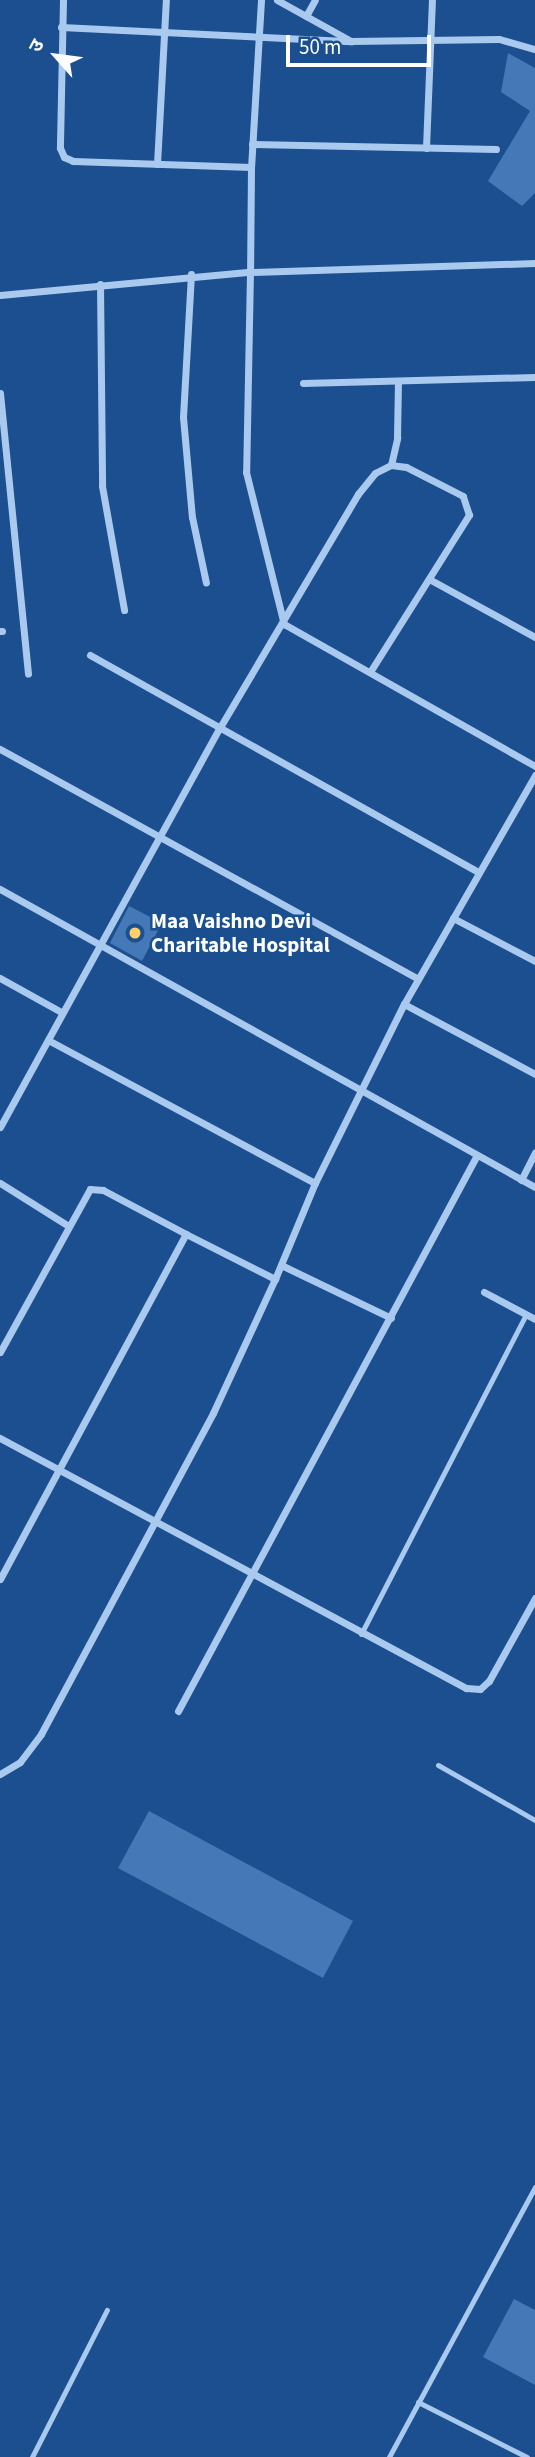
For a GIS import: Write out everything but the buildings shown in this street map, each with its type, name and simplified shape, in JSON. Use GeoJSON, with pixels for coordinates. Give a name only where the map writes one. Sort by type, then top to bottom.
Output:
{"type":"FeatureCollection","features":[{"type":"Feature","properties":{"kind":"street"},"geometry":{"type":"LineString","coordinates":[[63,0],[60,148],[64,157],[73,162],[251,167]]}},
{"type":"Feature","properties":{"kind":"street"},"geometry":{"type":"LineString","coordinates":[[157,164],[166,0]]}},
{"type":"Feature","properties":{"kind":"street"},"geometry":{"type":"LineString","coordinates":[[261,0],[251,167],[246,472],[285,624],[535,766]]}},
{"type":"Feature","properties":{"kind":"street"},"geometry":{"type":"LineString","coordinates":[[277,0],[351,41]]}},
{"type":"Feature","properties":{"kind":"street"},"geometry":{"type":"LineString","coordinates":[[306,16],[315,0]]}},
{"type":"Feature","properties":{"kind":"street"},"geometry":{"type":"LineString","coordinates":[[426,148],[428,40],[432,0]]}},
{"type":"Feature","properties":{"kind":"street"},"geometry":{"type":"LineString","coordinates":[[61,27],[351,41],[499,39],[535,49]]}},
{"type":"Feature","properties":{"kind":"street"},"geometry":{"type":"LineString","coordinates":[[252,144],[496,149]]}},
{"type":"Feature","properties":{"kind":"street"},"geometry":{"type":"LineString","coordinates":[[0,295],[191,274],[535,263]]}},
{"type":"Feature","properties":{"kind":"street"},"geometry":{"type":"LineString","coordinates":[[191,274],[184,443],[192,517],[206,583]]}},
{"type":"Feature","properties":{"kind":"street"},"geometry":{"type":"LineString","coordinates":[[100,284],[102,486],[124,610]]}},
{"type":"Feature","properties":{"kind":"street"},"geometry":{"type":"LineString","coordinates":[[303,383],[535,377]]}},
{"type":"Feature","properties":{"kind":"street"},"geometry":{"type":"LineString","coordinates":[[391,466],[397,439],[398,381]]}},
{"type":"Feature","properties":{"kind":"street"},"geometry":{"type":"LineString","coordinates":[[0,393],[29,674]]}},
{"type":"Feature","properties":{"kind":"street"},"geometry":{"type":"LineString","coordinates":[[0,1127],[159,834],[219,729],[285,624],[358,494],[375,473],[391,466],[406,467],[463,496],[468,504],[469,515],[370,672]]}},
{"type":"Feature","properties":{"kind":"street"},"geometry":{"type":"LineString","coordinates":[[429,579],[535,638]]}},
{"type":"Feature","properties":{"kind":"street"},"geometry":{"type":"LineString","coordinates":[[90,655],[478,872]]}},
{"type":"Feature","properties":{"kind":"street"},"geometry":{"type":"LineString","coordinates":[[0,749],[159,834],[418,979]]}},
{"type":"Feature","properties":{"kind":"street"},"geometry":{"type":"LineString","coordinates":[[0,1774],[20,1762],[41,1734],[153,1519],[238,1364],[315,1183],[404,1004],[535,775]]}},
{"type":"Feature","properties":{"kind":"street"},"geometry":{"type":"LineString","coordinates":[[0,889],[362,1088],[535,1187]]}},
{"type":"Feature","properties":{"kind":"street"},"geometry":{"type":"LineString","coordinates":[[453,918],[535,961]]}},
{"type":"Feature","properties":{"kind":"street"},"geometry":{"type":"LineString","coordinates":[[0,978],[61,1012]]}},
{"type":"Feature","properties":{"kind":"street"},"geometry":{"type":"LineString","coordinates":[[404,1004],[535,1074]]}},
{"type":"Feature","properties":{"kind":"street"},"geometry":{"type":"LineString","coordinates":[[48,1040],[315,1183]]}},
{"type":"Feature","properties":{"kind":"street"},"geometry":{"type":"LineString","coordinates":[[521,1180],[535,1152]]}},
{"type":"Feature","properties":{"kind":"street"},"geometry":{"type":"LineString","coordinates":[[178,1711],[477,1155]]}},
{"type":"Feature","properties":{"kind":"street"},"geometry":{"type":"LineString","coordinates":[[0,1183],[67,1225]]}},
{"type":"Feature","properties":{"kind":"street"},"geometry":{"type":"LineString","coordinates":[[0,1352],[67,1225],[90,1189],[103,1190],[275,1279]]}},
{"type":"Feature","properties":{"kind":"street"},"geometry":{"type":"LineString","coordinates":[[0,1579],[186,1234]]}},
{"type":"Feature","properties":{"kind":"street"},"geometry":{"type":"LineString","coordinates":[[281,1265],[391,1318]]}},
{"type":"Feature","properties":{"kind":"street"},"geometry":{"type":"LineString","coordinates":[[484,1292],[535,1319]]}},
{"type":"Feature","properties":{"kind":"street"},"geometry":{"type":"LineString","coordinates":[[0,1438],[466,1688],[480,1689],[489,1681],[535,1598]]}},
{"type":"Feature","properties":{"kind":"lane"},"geometry":{"type":"LineString","coordinates":[[361,1634],[526,1314]]}},
{"type":"Feature","properties":{"kind":"lane"},"geometry":{"type":"LineString","coordinates":[[438,1765],[535,1820]]}},
{"type":"Feature","properties":{"kind":"lane"},"geometry":{"type":"LineString","coordinates":[[389,2457],[535,2187]]}},
{"type":"Feature","properties":{"kind":"lane"},"geometry":{"type":"LineString","coordinates":[[527,2202],[535,2207]]}},
{"type":"Feature","properties":{"kind":"lane"},"geometry":{"type":"LineString","coordinates":[[32,2457],[107,2310]]}},
{"type":"Feature","properties":{"kind":"lane"},"geometry":{"type":"LineString","coordinates":[[418,2402],[527,2457]]}},
{"type":"Feature","properties":{"kind":"place","name":"Maa Vaishno Devi Charitable Hospital"},"geometry":{"type":"Point","coordinates":[135,933]}}]}
